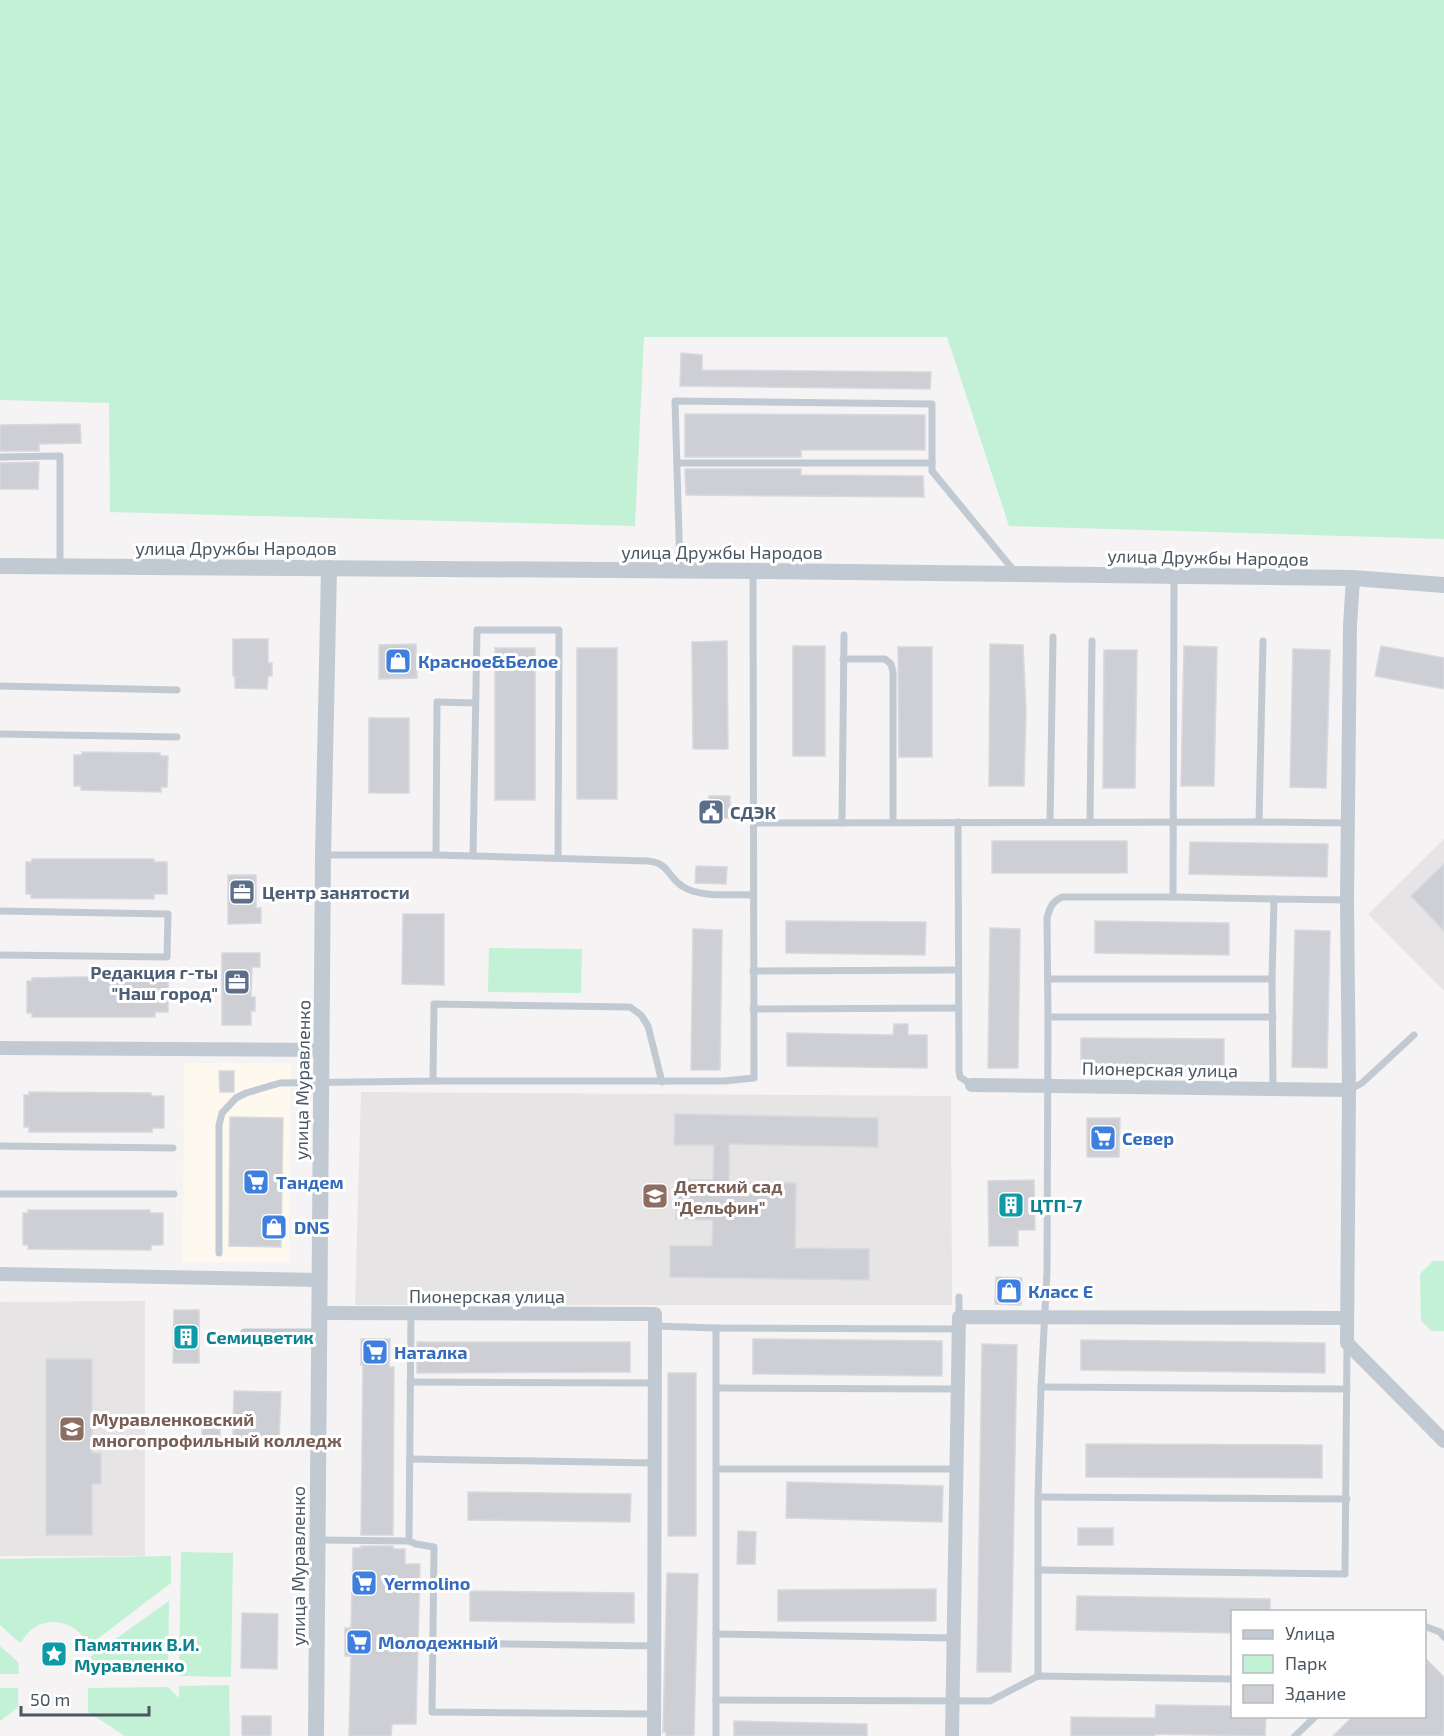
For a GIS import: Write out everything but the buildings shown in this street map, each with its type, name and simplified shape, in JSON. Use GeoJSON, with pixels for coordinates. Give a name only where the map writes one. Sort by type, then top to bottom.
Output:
{"type":"FeatureCollection","features":[{"type":"Feature","properties":{"kind":"street","name":"улица Дружбы Народов"},"geometry":{"type":"LineString","coordinates":[[0,566],[1353,578],[1444,585]]}},
{"type":"Feature","properties":{"kind":"street","name":"улица Муравленко"},"geometry":{"type":"LineString","coordinates":[[316,1736],[323,855],[329,568]]}},
{"type":"Feature","properties":{"kind":"street"},"geometry":{"type":"LineString","coordinates":[[1353,578],[1350,626],[1347,900],[1349,1090],[1347,1343],[1444,1441]]}},
{"type":"Feature","properties":{"kind":"street"},"geometry":{"type":"LineString","coordinates":[[0,1048],[322,1050]]}},
{"type":"Feature","properties":{"kind":"street","name":"Пионерская улица"},"geometry":{"type":"LineString","coordinates":[[972,1085],[1349,1090]]}},
{"type":"Feature","properties":{"kind":"street"},"geometry":{"type":"LineString","coordinates":[[0,1274],[319,1280]]}},
{"type":"Feature","properties":{"kind":"street","name":"Пионерская улица"},"geometry":{"type":"LineString","coordinates":[[319,1313],[655,1314],[655,1340]]}},
{"type":"Feature","properties":{"kind":"street"},"geometry":{"type":"LineString","coordinates":[[952,1736],[959,1323],[1044,1317],[1347,1318]]}},
{"type":"Feature","properties":{"kind":"street"},"geometry":{"type":"LineString","coordinates":[[654,1736],[655,1340]]}},
{"type":"Feature","properties":{"kind":"lane"},"geometry":{"type":"LineString","coordinates":[[680,571],[675,401],[932,404],[932,471],[1017,574]]}},
{"type":"Feature","properties":{"kind":"lane"},"geometry":{"type":"LineString","coordinates":[[0,457],[60,456],[60,567]]}},
{"type":"Feature","properties":{"kind":"lane"},"geometry":{"type":"LineString","coordinates":[[677,463],[932,464]]}},
{"type":"Feature","properties":{"kind":"lane"},"geometry":{"type":"LineString","coordinates":[[219,1254],[219,1125],[222,1113],[236,1098],[246,1092],[280,1083],[662,1082],[754,1078],[753,571]]}},
{"type":"Feature","properties":{"kind":"lane"},"geometry":{"type":"LineString","coordinates":[[1173,897],[1174,576]]}},
{"type":"Feature","properties":{"kind":"lane"},"geometry":{"type":"LineString","coordinates":[[473,856],[477,630],[559,630],[558,858]]}},
{"type":"Feature","properties":{"kind":"lane"},"geometry":{"type":"LineString","coordinates":[[842,823],[843,635]]}},
{"type":"Feature","properties":{"kind":"lane"},"geometry":{"type":"LineString","coordinates":[[1050,822],[1053,637]]}},
{"type":"Feature","properties":{"kind":"lane"},"geometry":{"type":"LineString","coordinates":[[1090,822],[1092,641]]}},
{"type":"Feature","properties":{"kind":"lane"},"geometry":{"type":"LineString","coordinates":[[1259,822],[1263,641]]}},
{"type":"Feature","properties":{"kind":"lane"},"geometry":{"type":"LineString","coordinates":[[843,659],[885,659],[891,664],[893,672],[893,822]]}},
{"type":"Feature","properties":{"kind":"lane"},"geometry":{"type":"LineString","coordinates":[[0,686],[177,690]]}},
{"type":"Feature","properties":{"kind":"lane"},"geometry":{"type":"LineString","coordinates":[[436,855],[437,702],[475,703]]}},
{"type":"Feature","properties":{"kind":"lane"},"geometry":{"type":"LineString","coordinates":[[0,734],[177,737]]}},
{"type":"Feature","properties":{"kind":"lane"},"geometry":{"type":"LineString","coordinates":[[958,822],[960,1077],[972,1085]]}},
{"type":"Feature","properties":{"kind":"lane"},"geometry":{"type":"LineString","coordinates":[[753,823],[1348,823]]}},
{"type":"Feature","properties":{"kind":"lane"},"geometry":{"type":"LineString","coordinates":[[323,855],[436,855],[655,862],[661,864],[681,886],[693,892],[753,895]]}},
{"type":"Feature","properties":{"kind":"lane"},"geometry":{"type":"LineString","coordinates":[[1038,1676],[1038,1497],[1047,1272],[1047,918],[1049,909],[1054,901],[1062,897],[1347,900]]}},
{"type":"Feature","properties":{"kind":"lane"},"geometry":{"type":"LineString","coordinates":[[1273,1088],[1274,899]]}},
{"type":"Feature","properties":{"kind":"lane"},"geometry":{"type":"LineString","coordinates":[[0,910],[168,914],[168,925],[167,957],[0,955]]}},
{"type":"Feature","properties":{"kind":"lane"},"geometry":{"type":"LineString","coordinates":[[753,971],[958,970]]}},
{"type":"Feature","properties":{"kind":"lane"},"geometry":{"type":"LineString","coordinates":[[1048,979],[1272,979]]}},
{"type":"Feature","properties":{"kind":"lane"},"geometry":{"type":"LineString","coordinates":[[433,1081],[434,1004],[630,1007],[641,1015],[648,1026],[662,1082]]}},
{"type":"Feature","properties":{"kind":"lane"},"geometry":{"type":"LineString","coordinates":[[753,1009],[958,1008]]}},
{"type":"Feature","properties":{"kind":"lane"},"geometry":{"type":"LineString","coordinates":[[1048,1017],[1273,1017]]}},
{"type":"Feature","properties":{"kind":"lane"},"geometry":{"type":"LineString","coordinates":[[1349,1090],[1362,1083],[1414,1035]]}},
{"type":"Feature","properties":{"kind":"lane"},"geometry":{"type":"LineString","coordinates":[[0,1146],[173,1148]]}},
{"type":"Feature","properties":{"kind":"lane"},"geometry":{"type":"LineString","coordinates":[[0,1194],[174,1194]]}},
{"type":"Feature","properties":{"kind":"lane"},"geometry":{"type":"LineString","coordinates":[[655,1340],[655,1326],[716,1328],[959,1323],[959,1297]]}},
{"type":"Feature","properties":{"kind":"lane"},"geometry":{"type":"LineString","coordinates":[[409,1541],[411,1313]]}},
{"type":"Feature","properties":{"kind":"lane"},"geometry":{"type":"LineString","coordinates":[[716,1328],[716,1736]]}},
{"type":"Feature","properties":{"kind":"lane"},"geometry":{"type":"LineString","coordinates":[[244,1332],[319,1332]]}},
{"type":"Feature","properties":{"kind":"lane"},"geometry":{"type":"LineString","coordinates":[[1038,1570],[1345,1574],[1347,1343]]}},
{"type":"Feature","properties":{"kind":"lane"},"geometry":{"type":"LineString","coordinates":[[410,1382],[655,1383]]}},
{"type":"Feature","properties":{"kind":"lane"},"geometry":{"type":"LineString","coordinates":[[1041,1387],[1347,1389]]}},
{"type":"Feature","properties":{"kind":"lane"},"geometry":{"type":"LineString","coordinates":[[717,1388],[958,1389]]}},
{"type":"Feature","properties":{"kind":"lane"},"geometry":{"type":"LineString","coordinates":[[411,1458],[655,1463]]}},
{"type":"Feature","properties":{"kind":"lane"},"geometry":{"type":"LineString","coordinates":[[717,1469],[956,1469]]}},
{"type":"Feature","properties":{"kind":"lane"},"geometry":{"type":"LineString","coordinates":[[1038,1497],[1347,1499]]}},
{"type":"Feature","properties":{"kind":"lane"},"geometry":{"type":"LineString","coordinates":[[319,1540],[409,1541],[434,1547],[432,1712],[654,1714]]}},
{"type":"Feature","properties":{"kind":"lane"},"geometry":{"type":"LineString","coordinates":[[1426,1626],[1440,1632],[1444,1637]]}},
{"type":"Feature","properties":{"kind":"lane"},"geometry":{"type":"LineString","coordinates":[[716,1634],[954,1638]]}},
{"type":"Feature","properties":{"kind":"lane"},"geometry":{"type":"LineString","coordinates":[[432,1643],[654,1646]]}},
{"type":"Feature","properties":{"kind":"lane"},"geometry":{"type":"LineString","coordinates":[[716,1701],[990,1701],[1038,1676],[1231,1679]]}},
{"type":"Feature","properties":{"kind":"lane"},"geometry":{"type":"LineString","coordinates":[[1295,1736],[1314,1718]]}},
{"type":"Feature","properties":{"kind":"shaded area"},"geometry":{"type":"Polygon","coordinates":[[[1444,839],[1444,991],[1368,914],[1444,839]]]}},
{"type":"Feature","properties":{"kind":"shaded area"},"geometry":{"type":"Polygon","coordinates":[[[184,1063],[291,1063],[289,1262],[183,1262],[184,1063]]]}},
{"type":"Feature","properties":{"kind":"shaded area","name":"Детский сад \"Дельфин\""},"geometry":{"type":"Polygon","coordinates":[[[361,1092],[951,1096],[952,1305],[355,1305],[361,1092]]]}},
{"type":"Feature","properties":{"kind":"shaded area","name":"Муравленковский многопрофильный колледж"},"geometry":{"type":"Polygon","coordinates":[[[145,1301],[145,1556],[0,1556],[0,1302],[145,1301]]]}},
{"type":"Feature","properties":{"kind":"green space"},"geometry":{"type":"Polygon","coordinates":[[[0,0],[1444,0],[1444,539],[1009,526],[947,337],[644,337],[635,526],[110,512],[109,403],[0,400],[0,0]]]}},
{"type":"Feature","properties":{"kind":"green space"},"geometry":{"type":"Polygon","coordinates":[[[489,948],[582,949],[581,993],[488,992],[489,948]]]}},
{"type":"Feature","properties":{"kind":"green space"},"geometry":{"type":"Polygon","coordinates":[[[1433,1261],[1444,1261],[1444,1331],[1432,1331],[1421,1321],[1420,1274],[1433,1261]]]}},
{"type":"Feature","properties":{"kind":"green space"},"geometry":{"type":"Polygon","coordinates":[[[181,1552],[233,1553],[231,1677],[179,1676],[181,1552]]]}},
{"type":"Feature","properties":{"kind":"green space"},"geometry":{"type":"Polygon","coordinates":[[[171,1556],[171,1583],[88,1646],[85,1639],[74,1628],[60,1623],[44,1623],[37,1626],[20,1643],[0,1625],[0,1559],[171,1556]]]}},
{"type":"Feature","properties":{"kind":"green space"},"geometry":{"type":"Polygon","coordinates":[[[169,1601],[168,1673],[89,1674],[90,1657],[169,1601]]]}},
{"type":"Feature","properties":{"kind":"green space"},"geometry":{"type":"Polygon","coordinates":[[[0,1646],[18,1662],[19,1674],[0,1674],[0,1646]]]}},
{"type":"Feature","properties":{"kind":"green space"},"geometry":{"type":"Polygon","coordinates":[[[229,1685],[230,1736],[125,1736],[88,1712],[88,1688],[168,1687],[179,1698],[179,1686],[229,1685]]]}},
{"type":"Feature","properties":{"kind":"green space"},"geometry":{"type":"Polygon","coordinates":[[[0,1688],[18,1688],[18,1707],[0,1721],[0,1688]]]}},
{"type":"Feature","properties":{"kind":"place","name":"Красное&Белое"},"geometry":{"type":"Point","coordinates":[398,661]}},
{"type":"Feature","properties":{"kind":"place","name":"СДЭК"},"geometry":{"type":"Point","coordinates":[711,812]}},
{"type":"Feature","properties":{"kind":"place","name":"Центр занятости"},"geometry":{"type":"Point","coordinates":[242,892]}},
{"type":"Feature","properties":{"kind":"place","name":"Редакция г-ты \"Наш город\""},"geometry":{"type":"Point","coordinates":[237,982]}},
{"type":"Feature","properties":{"kind":"place","name":"Север"},"geometry":{"type":"Point","coordinates":[1103,1138]}},
{"type":"Feature","properties":{"kind":"place","name":"Тандем"},"geometry":{"type":"Point","coordinates":[256,1182]}},
{"type":"Feature","properties":{"kind":"place","name":"Детский сад \"Дельфин\""},"geometry":{"type":"Point","coordinates":[655,1196]}},
{"type":"Feature","properties":{"kind":"place","name":"ЦТП-7"},"geometry":{"type":"Point","coordinates":[1011,1205]}},
{"type":"Feature","properties":{"kind":"place","name":"DNS"},"geometry":{"type":"Point","coordinates":[274,1227]}},
{"type":"Feature","properties":{"kind":"place","name":"Класс Е"},"geometry":{"type":"Point","coordinates":[1009,1291]}},
{"type":"Feature","properties":{"kind":"place","name":"Семицветик"},"geometry":{"type":"Point","coordinates":[186,1337]}},
{"type":"Feature","properties":{"kind":"place","name":"Наталка"},"geometry":{"type":"Point","coordinates":[375,1352]}},
{"type":"Feature","properties":{"kind":"place","name":"Муравленковский многопрофильный колледж"},"geometry":{"type":"Point","coordinates":[72,1429]}},
{"type":"Feature","properties":{"kind":"place","name":"Yermolino"},"geometry":{"type":"Point","coordinates":[364,1583]}},
{"type":"Feature","properties":{"kind":"place","name":"Молодежный"},"geometry":{"type":"Point","coordinates":[359,1642]}},
{"type":"Feature","properties":{"kind":"place","name":"Памятник В.И. Муравленко"},"geometry":{"type":"Point","coordinates":[54,1654]}}]}
